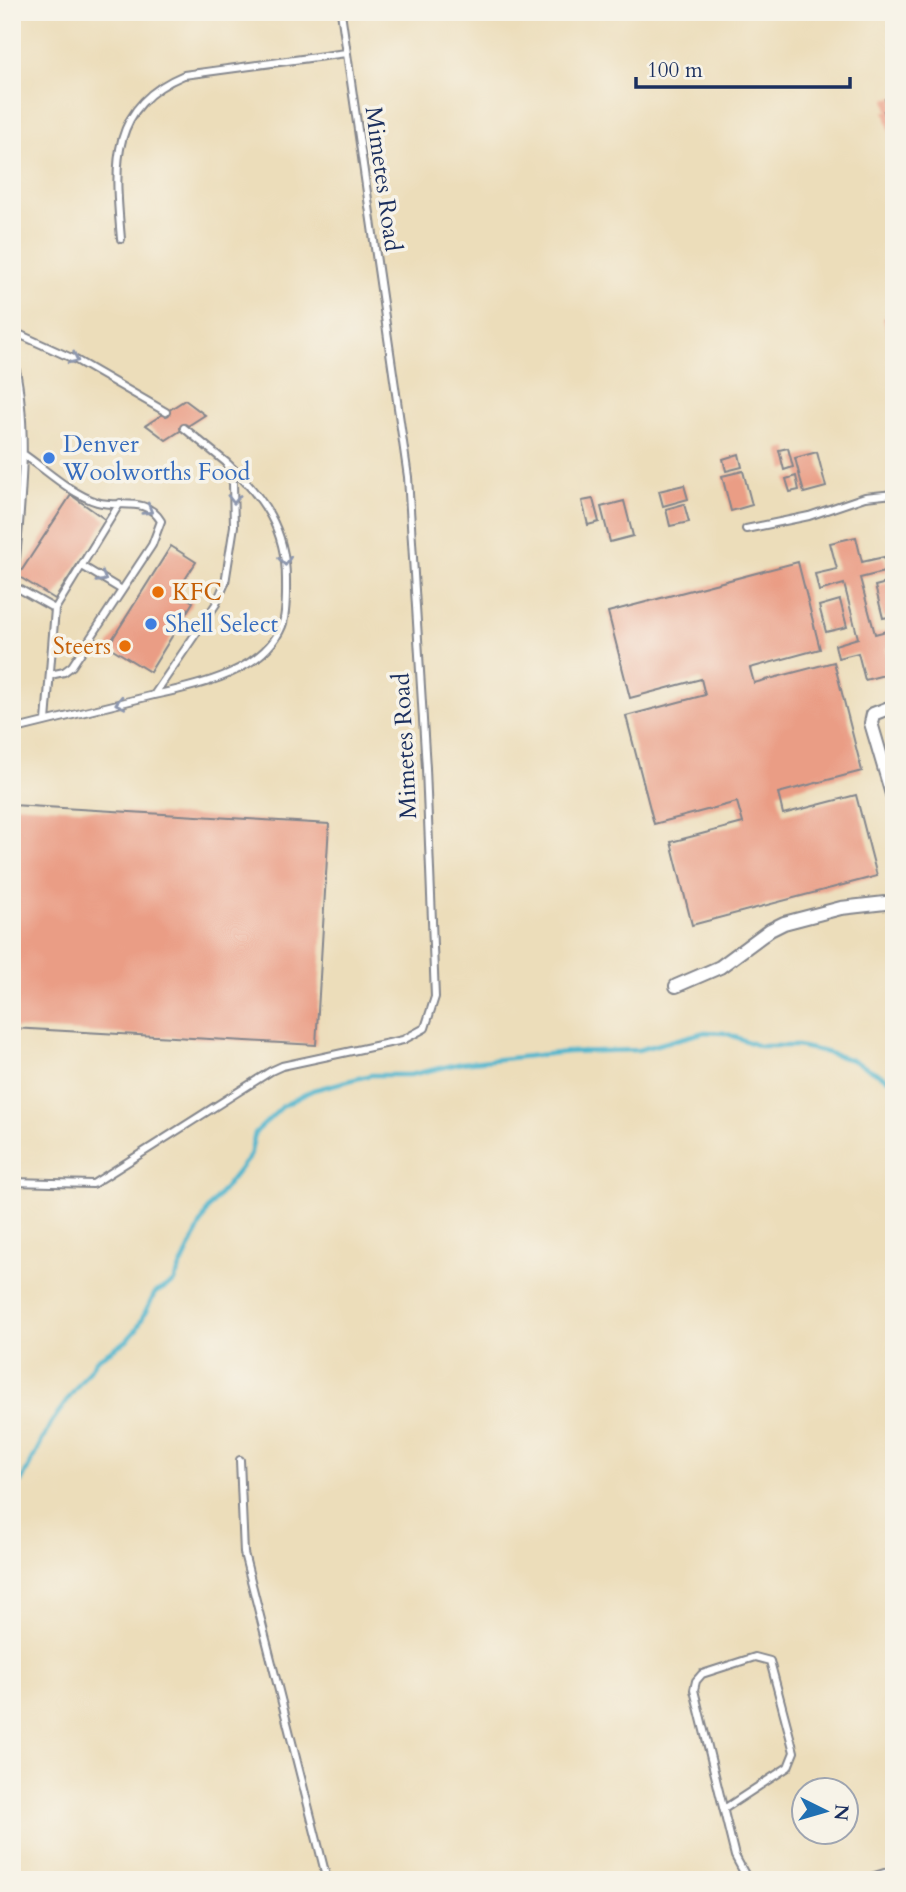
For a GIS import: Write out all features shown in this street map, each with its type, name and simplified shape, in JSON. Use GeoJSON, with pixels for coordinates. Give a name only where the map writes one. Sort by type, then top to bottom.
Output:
{"type":"FeatureCollection","features":[{"type":"Feature","properties":{"kind":"street"},"geometry":{"type":"LineString","coordinates":[[894,705],[873,714],[871,723],[894,801]]}},
{"type":"Feature","properties":{"kind":"street"},"geometry":{"type":"LineString","coordinates":[[676,986],[720,967],[769,930],[784,923],[841,908],[894,902]]}},
{"type":"Feature","properties":{"kind":"lane","name":"Mimetes Road"},"geometry":{"type":"LineString","coordinates":[[12,1182],[93,1184],[271,1071],[282,1066],[403,1041],[425,1028],[432,1012],[434,915],[408,477],[341,12]]}},
{"type":"Feature","properties":{"kind":"lane"},"geometry":{"type":"LineString","coordinates":[[121,240],[118,166],[124,132],[135,108],[160,85],[184,75],[346,53]]}},
{"type":"Feature","properties":{"kind":"lane"},"geometry":{"type":"LineString","coordinates":[[12,331],[76,360],[166,412]]}},
{"type":"Feature","properties":{"kind":"lane"},"geometry":{"type":"LineString","coordinates":[[12,352],[22,391],[23,454],[12,607]]}},
{"type":"Feature","properties":{"kind":"lane"},"geometry":{"type":"LineString","coordinates":[[12,730],[190,687],[233,670],[256,657],[282,626],[286,564],[280,530],[257,492],[184,428]]}},
{"type":"Feature","properties":{"kind":"lane"},"geometry":{"type":"LineString","coordinates":[[23,454],[97,502],[147,507],[161,521],[152,545],[72,666],[64,672],[50,675]]}},
{"type":"Feature","properties":{"kind":"lane"},"geometry":{"type":"LineString","coordinates":[[154,695],[216,604],[225,583],[234,526],[233,482],[227,463]]}},
{"type":"Feature","properties":{"kind":"lane"},"geometry":{"type":"LineString","coordinates":[[746,529],[809,516],[864,496],[894,494]]}},
{"type":"Feature","properties":{"kind":"lane"},"geometry":{"type":"LineString","coordinates":[[46,721],[55,609],[120,503]]}},
{"type":"Feature","properties":{"kind":"lane"},"geometry":{"type":"LineString","coordinates":[[82,566],[122,590]]}},
{"type":"Feature","properties":{"kind":"lane"},"geometry":{"type":"LineString","coordinates":[[14,586],[55,609]]}},
{"type":"Feature","properties":{"kind":"lane"},"geometry":{"type":"LineString","coordinates":[[240,1460],[244,1553],[327,1880]]}},
{"type":"Feature","properties":{"kind":"lane"},"geometry":{"type":"LineString","coordinates":[[724,1808],[788,1767],[793,1759],[794,1752],[770,1661],[764,1657],[755,1657],[702,1674],[696,1681],[694,1690],[739,1868],[748,1880]]}},
{"type":"Feature","properties":{"kind":"lane"},"geometry":{"type":"LineString","coordinates":[[868,1878],[894,1870]]}},
{"type":"Feature","properties":{"kind":"building"},"geometry":{"type":"Polygon","coordinates":[[[894,97],[893,144],[884,111],[888,111],[885,99],[894,97]]]}},
{"type":"Feature","properties":{"kind":"building"},"geometry":{"type":"Polygon","coordinates":[[[894,315],[894,357],[893,357],[883,318],[894,315]]]}},
{"type":"Feature","properties":{"kind":"building"},"geometry":{"type":"Polygon","coordinates":[[[185,400],[205,415],[166,440],[146,425],[185,400]]]}},
{"type":"Feature","properties":{"kind":"building"},"geometry":{"type":"Polygon","coordinates":[[[788,448],[793,467],[784,470],[779,450],[788,448]]]}},
{"type":"Feature","properties":{"kind":"building"},"geometry":{"type":"Polygon","coordinates":[[[817,452],[826,487],[804,493],[795,458],[817,452]]]}},
{"type":"Feature","properties":{"kind":"building"},"geometry":{"type":"Polygon","coordinates":[[[739,454],[742,467],[726,471],[723,459],[739,454]]]}},
{"type":"Feature","properties":{"kind":"building"},"geometry":{"type":"Polygon","coordinates":[[[743,471],[752,505],[731,511],[722,476],[743,471]]]}},
{"type":"Feature","properties":{"kind":"building"},"geometry":{"type":"Polygon","coordinates":[[[796,476],[799,490],[790,492],[786,479],[796,476]]]}},
{"type":"Feature","properties":{"kind":"building"},"geometry":{"type":"Polygon","coordinates":[[[684,485],[688,499],[663,506],[659,491],[684,485]]]}},
{"type":"Feature","properties":{"kind":"building"},"geometry":{"type":"Polygon","coordinates":[[[71,495],[106,520],[55,599],[18,576],[71,495]]]}},
{"type":"Feature","properties":{"kind":"building"},"geometry":{"type":"Polygon","coordinates":[[[593,499],[599,522],[588,525],[582,501],[593,499]]]}},
{"type":"Feature","properties":{"kind":"building"},"geometry":{"type":"Polygon","coordinates":[[[624,501],[633,536],[610,542],[601,507],[624,501]]]}},
{"type":"Feature","properties":{"kind":"building"},"geometry":{"type":"Polygon","coordinates":[[[684,504],[689,522],[670,526],[666,509],[684,504]]]}},
{"type":"Feature","properties":{"kind":"building"},"geometry":{"type":"Polygon","coordinates":[[[856,537],[862,562],[884,557],[888,571],[860,578],[875,634],[894,629],[894,646],[886,648],[892,673],[865,680],[858,653],[838,658],[835,645],[858,638],[844,584],[819,591],[815,574],[837,569],[830,543],[856,537]]]}},
{"type":"Feature","properties":{"kind":"building","name":"Shell Select"},"geometry":{"type":"Polygon","coordinates":[[[171,546],[196,562],[177,592],[193,602],[150,672],[108,646],[171,546]]]}},
{"type":"Feature","properties":{"kind":"building"},"geometry":{"type":"Polygon","coordinates":[[[798,562],[820,649],[750,668],[754,683],[834,662],[862,771],[778,793],[783,814],[856,795],[877,876],[692,925],[671,842],[743,823],[737,802],[654,824],[626,716],[705,695],[701,679],[630,698],[608,612],[798,562]]]}},
{"type":"Feature","properties":{"kind":"building"},"geometry":{"type":"Polygon","coordinates":[[[894,581],[894,595],[889,596],[894,616],[883,618],[875,586],[894,581]]]}},
{"type":"Feature","properties":{"kind":"building"},"geometry":{"type":"Polygon","coordinates":[[[840,600],[847,627],[826,632],[819,606],[840,600]]]}},
{"type":"Feature","properties":{"kind":"building"},"geometry":{"type":"Polygon","coordinates":[[[12,805],[329,824],[316,1045],[12,1028],[12,805]]]}},
{"type":"Feature","properties":{"kind":"waterway"},"geometry":{"type":"LineString","coordinates":[[12,1488],[21,1482],[51,1423],[97,1359],[126,1341],[137,1329],[155,1293],[173,1283],[208,1209],[250,1156],[255,1133],[283,1106],[313,1090],[371,1075],[410,1075],[462,1063],[568,1052],[638,1050],[705,1032],[725,1033],[759,1046],[797,1046],[821,1051],[852,1060],[894,1082]]}},
{"type":"Feature","properties":{"kind":"place","name":"Denver Woolworths Food"},"geometry":{"type":"Point","coordinates":[49,458]}},
{"type":"Feature","properties":{"kind":"place","name":"KFC"},"geometry":{"type":"Point","coordinates":[158,592]}},
{"type":"Feature","properties":{"kind":"place","name":"Shell Select"},"geometry":{"type":"Point","coordinates":[151,624]}},
{"type":"Feature","properties":{"kind":"place","name":"Steers"},"geometry":{"type":"Point","coordinates":[125,646]}}]}
